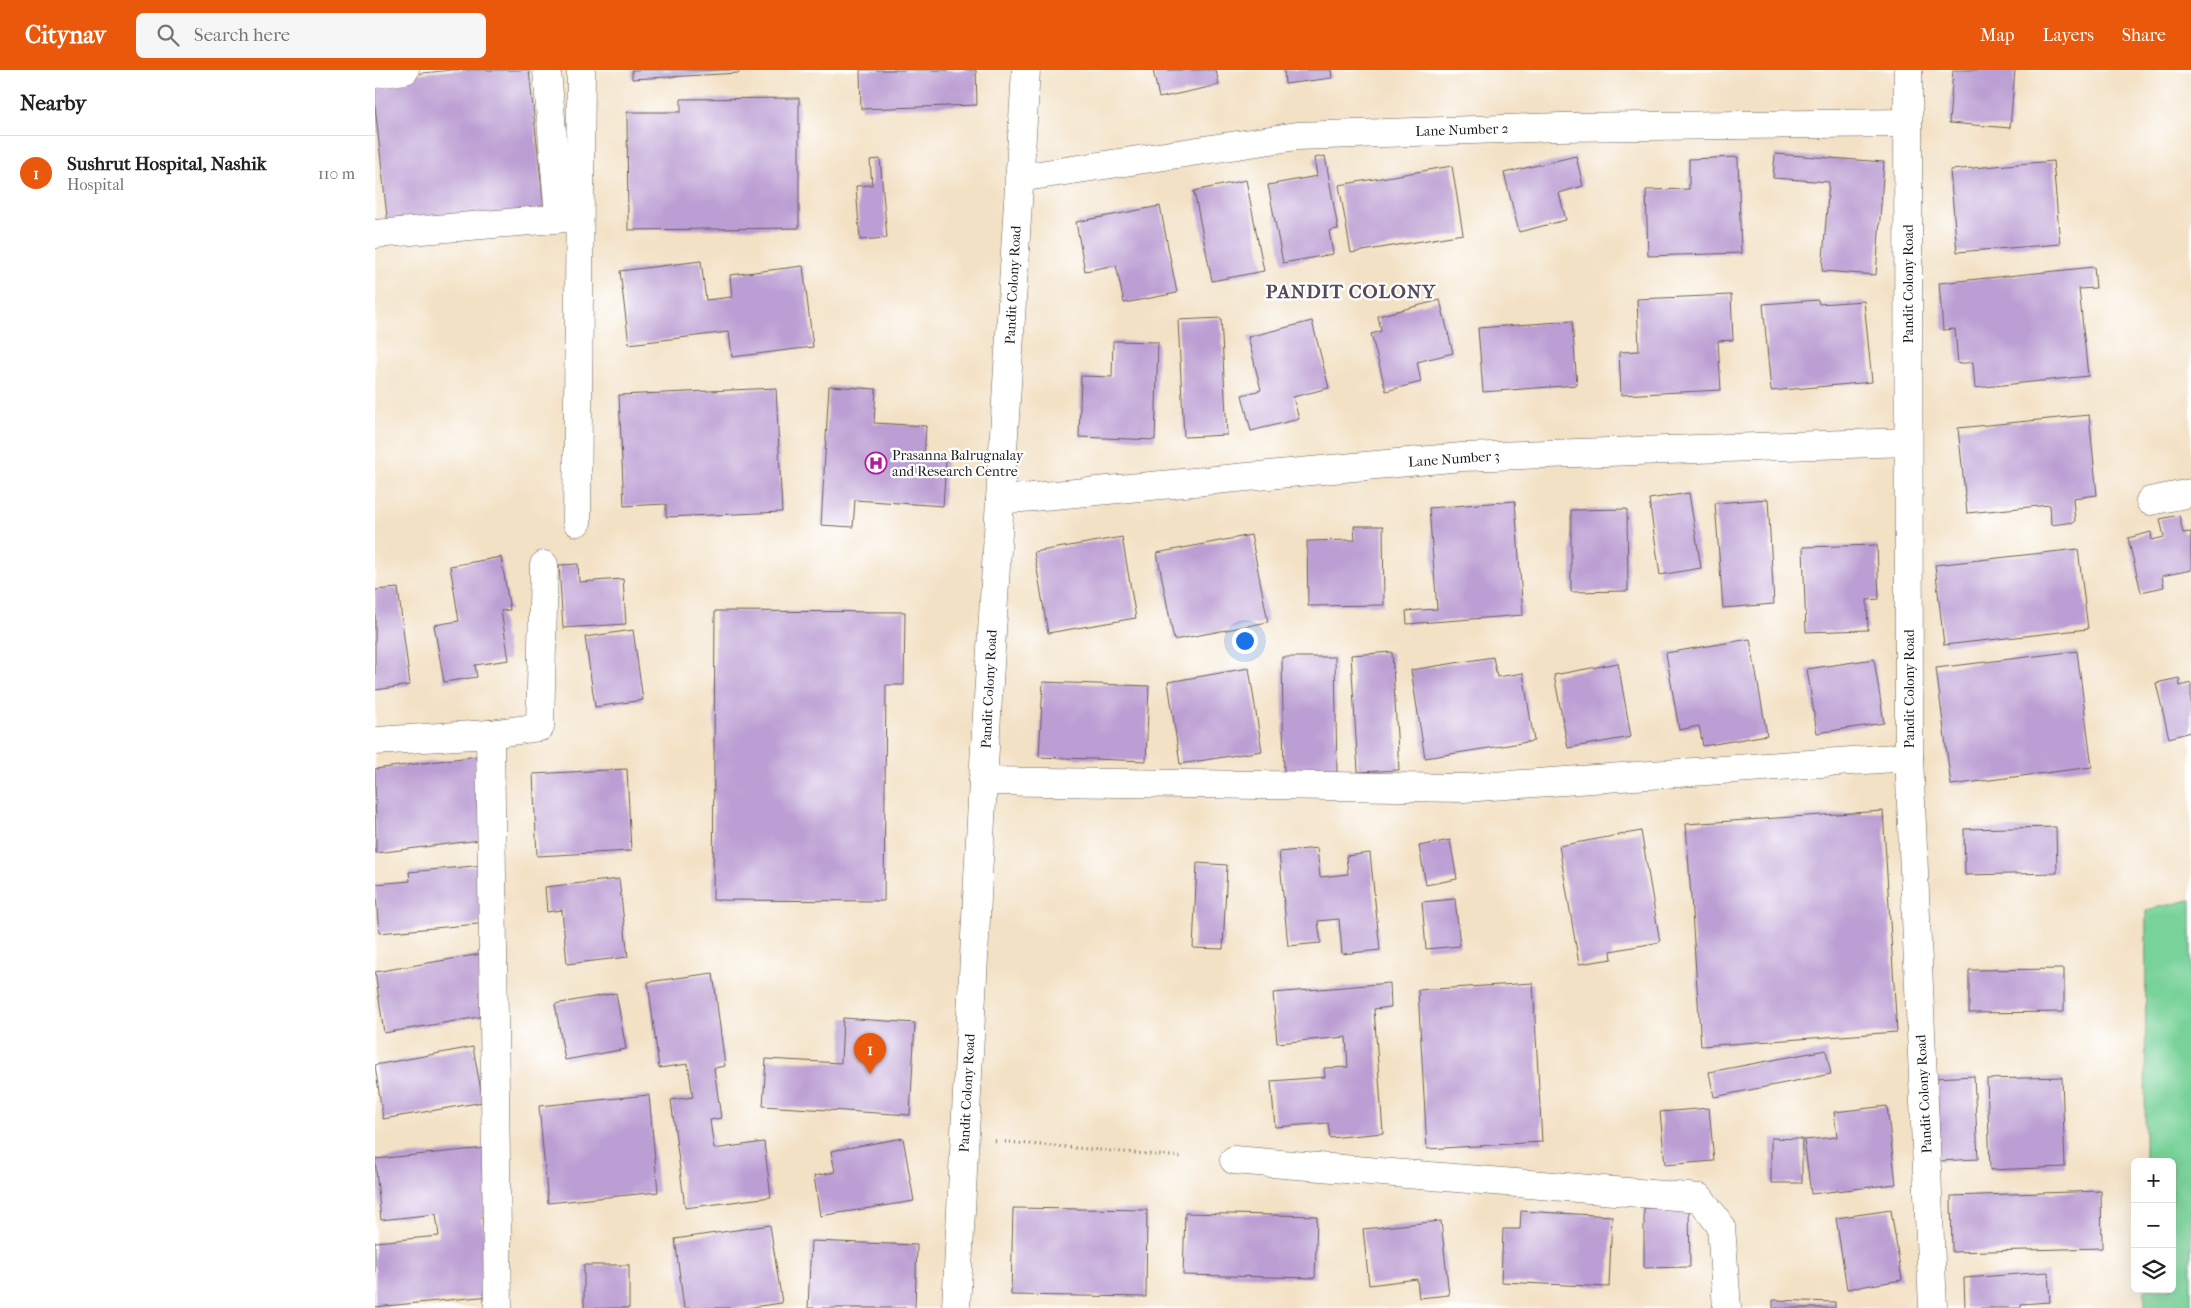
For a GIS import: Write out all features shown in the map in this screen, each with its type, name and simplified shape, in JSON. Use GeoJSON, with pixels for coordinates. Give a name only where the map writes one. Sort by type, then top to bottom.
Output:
{"type":"FeatureCollection","features":[{"type":"Feature","properties":{"kind":"street"},"geometry":{"type":"LineString","coordinates":[[375,74],[405,70]]}},
{"type":"Feature","properties":{"kind":"street"},"geometry":{"type":"LineString","coordinates":[[547,70],[567,158],[577,522]]}},
{"type":"Feature","properties":{"kind":"street"},"geometry":{"type":"LineString","coordinates":[[567,158],[581,70]]}},
{"type":"Feature","properties":{"kind":"street","name":"Pandit Colony Road"},"geometry":{"type":"LineString","coordinates":[[956,1308],[983,781],[1026,70]]}},
{"type":"Feature","properties":{"kind":"street","name":"Pandit Colony Road"},"geometry":{"type":"LineString","coordinates":[[1908,70],[1909,757],[1933,1308]]}},
{"type":"Feature","properties":{"kind":"street","name":"Lane Number 2"},"geometry":{"type":"LineString","coordinates":[[1019,178],[1297,136],[1560,127],[1908,123]]}},
{"type":"Feature","properties":{"kind":"street"},"geometry":{"type":"LineString","coordinates":[[375,234],[569,217]]}},
{"type":"Feature","properties":{"kind":"street","name":"Lane Number 3"},"geometry":{"type":"LineString","coordinates":[[1000,500],[1461,457],[1908,442]]}},
{"type":"Feature","properties":{"kind":"street"},"geometry":{"type":"LineString","coordinates":[[2150,501],[2191,493]]}},
{"type":"Feature","properties":{"kind":"street"},"geometry":{"type":"LineString","coordinates":[[375,741],[490,734],[540,727],[544,565]]}},
{"type":"Feature","properties":{"kind":"street"},"geometry":{"type":"LineString","coordinates":[[490,734],[498,1308]]}},
{"type":"Feature","properties":{"kind":"street"},"geometry":{"type":"LineString","coordinates":[[983,781],[1463,788],[1909,757]]}},
{"type":"Feature","properties":{"kind":"street"},"geometry":{"type":"LineString","coordinates":[[1234,1160],[1700,1198],[1721,1226],[1727,1308]]}},
{"type":"Feature","properties":{"kind":"path"},"geometry":{"type":"LineString","coordinates":[[965,1139],[1182,1157]]}},
{"type":"Feature","properties":{"kind":"green space"},"geometry":{"type":"Polygon","coordinates":[[[2191,900],[2191,1308],[2145,1308],[2145,1293],[2176,1293],[2176,1158],[2145,1158],[2146,910],[2191,900]]]}},
{"type":"Feature","properties":{"kind":"building"},"geometry":{"type":"Polygon","coordinates":[[[452,70],[529,70],[544,209],[388,226],[375,106],[375,78],[452,70]]]}},
{"type":"Feature","properties":{"kind":"building"},"geometry":{"type":"Polygon","coordinates":[[[632,70],[739,70],[739,73],[632,79],[632,70]]]}},
{"type":"Feature","properties":{"kind":"building"},"geometry":{"type":"Polygon","coordinates":[[[860,70],[976,70],[977,105],[861,109],[860,70]]]}},
{"type":"Feature","properties":{"kind":"building"},"geometry":{"type":"Polygon","coordinates":[[[1153,70],[1216,70],[1219,85],[1159,98],[1153,70]]]}},
{"type":"Feature","properties":{"kind":"building"},"geometry":{"type":"Polygon","coordinates":[[[1284,70],[1331,70],[1332,78],[1285,84],[1284,70]]]}},
{"type":"Feature","properties":{"kind":"building"},"geometry":{"type":"Polygon","coordinates":[[[1953,70],[2015,70],[2010,128],[1949,123],[1953,70]]]}},
{"type":"Feature","properties":{"kind":"building"},"geometry":{"type":"Polygon","coordinates":[[[799,98],[799,228],[628,230],[627,112],[681,112],[681,99],[799,98]]]}},
{"type":"Feature","properties":{"kind":"building"},"geometry":{"type":"Polygon","coordinates":[[[1775,154],[1884,162],[1876,275],[1822,271],[1829,182],[1773,178],[1775,154]]]}},
{"type":"Feature","properties":{"kind":"building"},"geometry":{"type":"Polygon","coordinates":[[[1325,156],[1338,229],[1329,231],[1333,254],[1283,263],[1268,185],[1317,176],[1314,158],[1325,156]]]}},
{"type":"Feature","properties":{"kind":"building"},"geometry":{"type":"Polygon","coordinates":[[[1576,156],[1583,186],[1559,193],[1566,220],[1519,232],[1504,173],[1576,156]]]}},
{"type":"Feature","properties":{"kind":"building"},"geometry":{"type":"Polygon","coordinates":[[[1738,157],[1741,253],[1648,256],[1646,190],[1689,189],[1689,159],[1738,157]]]}},
{"type":"Feature","properties":{"kind":"building"},"geometry":{"type":"Polygon","coordinates":[[[880,159],[887,238],[860,240],[856,186],[872,185],[870,160],[880,159]]]}},
{"type":"Feature","properties":{"kind":"building"},"geometry":{"type":"Polygon","coordinates":[[[2053,161],[2060,244],[1957,252],[1950,170],[2053,161]]]}},
{"type":"Feature","properties":{"kind":"building"},"geometry":{"type":"Polygon","coordinates":[[[1452,166],[1463,234],[1351,253],[1339,185],[1452,166]]]}},
{"type":"Feature","properties":{"kind":"building"},"geometry":{"type":"Polygon","coordinates":[[[1246,180],[1264,271],[1212,281],[1194,191],[1246,180]]]}},
{"type":"Feature","properties":{"kind":"building"},"geometry":{"type":"Polygon","coordinates":[[[1160,206],[1177,293],[1124,303],[1116,265],[1085,271],[1076,222],[1160,206]]]}},
{"type":"Feature","properties":{"kind":"building"},"geometry":{"type":"Polygon","coordinates":[[[701,261],[706,300],[732,297],[730,275],[803,266],[813,347],[732,357],[729,332],[629,344],[620,271],[701,261]]]}},
{"type":"Feature","properties":{"kind":"building"},"geometry":{"type":"Polygon","coordinates":[[[2094,267],[2096,288],[2079,289],[2088,376],[1975,388],[1973,362],[1958,364],[1955,329],[1943,330],[1939,283],[2094,267]]]}},
{"type":"Feature","properties":{"kind":"building"},"geometry":{"type":"Polygon","coordinates":[[[1731,295],[1733,340],[1718,341],[1721,390],[1621,395],[1619,352],[1639,351],[1637,299],[1731,295]]]}},
{"type":"Feature","properties":{"kind":"building"},"geometry":{"type":"Polygon","coordinates":[[[1440,300],[1453,353],[1417,362],[1421,382],[1386,391],[1371,334],[1381,331],[1378,316],[1440,300]]]}},
{"type":"Feature","properties":{"kind":"building"},"geometry":{"type":"Polygon","coordinates":[[[1818,300],[1819,304],[1864,301],[1872,382],[1771,391],[1763,304],[1818,300]]]}},
{"type":"Feature","properties":{"kind":"building"},"geometry":{"type":"Polygon","coordinates":[[[1221,318],[1227,435],[1184,437],[1178,320],[1221,318]]]}},
{"type":"Feature","properties":{"kind":"building"},"geometry":{"type":"Polygon","coordinates":[[[1312,321],[1329,388],[1293,397],[1299,419],[1251,431],[1242,395],[1261,390],[1248,337],[1312,321]]]}},
{"type":"Feature","properties":{"kind":"building"},"geometry":{"type":"Polygon","coordinates":[[[1572,321],[1577,385],[1483,392],[1478,328],[1572,321]]]}},
{"type":"Feature","properties":{"kind":"building"},"geometry":{"type":"Polygon","coordinates":[[[1113,341],[1158,342],[1155,440],[1079,437],[1081,376],[1112,377],[1113,341]]]}},
{"type":"Feature","properties":{"kind":"building"},"geometry":{"type":"Polygon","coordinates":[[[829,386],[876,389],[874,423],[926,426],[924,457],[946,459],[943,506],[855,500],[853,527],[821,525],[829,386]]]}},
{"type":"Feature","properties":{"kind":"building"},"geometry":{"type":"Polygon","coordinates":[[[776,388],[782,512],[666,517],[666,504],[624,506],[619,395],[776,388]]]}},
{"type":"Feature","properties":{"kind":"building"},"geometry":{"type":"Polygon","coordinates":[[[2089,415],[2097,495],[2073,498],[2075,522],[2051,525],[2050,505],[1967,513],[1958,428],[2089,415]]]}},
{"type":"Feature","properties":{"kind":"building"},"geometry":{"type":"Polygon","coordinates":[[[1689,493],[1701,568],[1660,575],[1649,499],[1689,493]]]}},
{"type":"Feature","properties":{"kind":"building"},"geometry":{"type":"Polygon","coordinates":[[[1768,499],[1774,604],[1723,608],[1715,503],[1768,499]]]}},
{"type":"Feature","properties":{"kind":"building"},"geometry":{"type":"Polygon","coordinates":[[[1515,501],[1523,615],[1407,624],[1406,611],[1437,609],[1429,508],[1515,501]]]}},
{"type":"Feature","properties":{"kind":"building"},"geometry":{"type":"Polygon","coordinates":[[[1627,509],[1628,591],[1571,592],[1571,510],[1627,509]]]}},
{"type":"Feature","properties":{"kind":"building"},"geometry":{"type":"Polygon","coordinates":[[[2179,515],[2183,533],[2191,532],[2191,570],[2162,576],[2164,587],[2141,592],[2128,538],[2151,532],[2152,540],[2164,537],[2160,519],[2179,515]]]}},
{"type":"Feature","properties":{"kind":"building"},"geometry":{"type":"Polygon","coordinates":[[[1354,526],[1383,526],[1384,605],[1308,606],[1307,541],[1355,540],[1354,526]]]}},
{"type":"Feature","properties":{"kind":"building"},"geometry":{"type":"Polygon","coordinates":[[[1251,535],[1268,622],[1174,640],[1157,553],[1251,535]]]}},
{"type":"Feature","properties":{"kind":"building"},"geometry":{"type":"Polygon","coordinates":[[[1122,537],[1136,618],[1048,633],[1034,552],[1122,537]]]}},
{"type":"Feature","properties":{"kind":"building"},"geometry":{"type":"Polygon","coordinates":[[[1877,545],[1879,599],[1867,600],[1868,630],[1806,632],[1803,547],[1877,545]]]}},
{"type":"Feature","properties":{"kind":"building"},"geometry":{"type":"Polygon","coordinates":[[[2078,549],[2088,629],[1944,645],[1935,565],[2078,549]]]}},
{"type":"Feature","properties":{"kind":"building"},"geometry":{"type":"Polygon","coordinates":[[[501,557],[510,610],[501,611],[509,660],[475,665],[477,677],[444,682],[434,625],[459,621],[450,566],[501,557]]]}},
{"type":"Feature","properties":{"kind":"building"},"geometry":{"type":"Polygon","coordinates":[[[578,564],[579,582],[623,579],[626,624],[563,628],[559,565],[578,564]]]}},
{"type":"Feature","properties":{"kind":"building"},"geometry":{"type":"Polygon","coordinates":[[[398,588],[410,685],[375,690],[375,590],[398,588]]]}},
{"type":"Feature","properties":{"kind":"building"},"geometry":{"type":"Polygon","coordinates":[[[715,611],[905,612],[904,685],[886,685],[884,901],[713,900],[715,611]]]}},
{"type":"Feature","properties":{"kind":"building"},"geometry":{"type":"Polygon","coordinates":[[[633,630],[643,700],[595,707],[585,637],[633,630]]]}},
{"type":"Feature","properties":{"kind":"building"},"geometry":{"type":"Polygon","coordinates":[[[1750,639],[1767,735],[1703,746],[1699,726],[1679,730],[1666,653],[1750,639]]]}},
{"type":"Feature","properties":{"kind":"building"},"geometry":{"type":"Polygon","coordinates":[[[2077,651],[2092,767],[1951,785],[1936,668],[2077,651]]]}},
{"type":"Feature","properties":{"kind":"building"},"geometry":{"type":"Polygon","coordinates":[[[1392,652],[1399,770],[1358,772],[1351,655],[1392,652]]]}},
{"type":"Feature","properties":{"kind":"building"},"geometry":{"type":"Polygon","coordinates":[[[1282,657],[1335,657],[1337,774],[1284,775],[1282,657]]]}},
{"type":"Feature","properties":{"kind":"building"},"geometry":{"type":"Polygon","coordinates":[[[1493,657],[1497,677],[1523,673],[1534,741],[1425,758],[1411,670],[1493,657]]]}},
{"type":"Feature","properties":{"kind":"building"},"geometry":{"type":"Polygon","coordinates":[[[1874,659],[1884,723],[1817,733],[1807,669],[1874,659]]]}},
{"type":"Feature","properties":{"kind":"building"},"geometry":{"type":"Polygon","coordinates":[[[1618,663],[1631,737],[1568,748],[1554,675],[1618,663]]]}},
{"type":"Feature","properties":{"kind":"building"},"geometry":{"type":"Polygon","coordinates":[[[1249,668],[1262,751],[1180,764],[1168,682],[1249,668]]]}},
{"type":"Feature","properties":{"kind":"building"},"geometry":{"type":"Polygon","coordinates":[[[2179,678],[2180,686],[2191,683],[2191,732],[2169,738],[2156,683],[2179,678]]]}},
{"type":"Feature","properties":{"kind":"building"},"geometry":{"type":"Polygon","coordinates":[[[1043,682],[1149,686],[1146,761],[1039,757],[1043,682]]]}},
{"type":"Feature","properties":{"kind":"building"},"geometry":{"type":"Polygon","coordinates":[[[478,756],[488,839],[376,853],[375,769],[478,756]]]}},
{"type":"Feature","properties":{"kind":"building"},"geometry":{"type":"Polygon","coordinates":[[[627,769],[631,851],[537,856],[533,774],[627,769]]]}},
{"type":"Feature","properties":{"kind":"building"},"geometry":{"type":"Polygon","coordinates":[[[1883,811],[1897,1032],[1701,1046],[1686,824],[1883,811]]]}},
{"type":"Feature","properties":{"kind":"building"},"geometry":{"type":"Polygon","coordinates":[[[2056,827],[2057,873],[1965,875],[1964,829],[2056,827]]]}},
{"type":"Feature","properties":{"kind":"building"},"geometry":{"type":"Polygon","coordinates":[[[1641,831],[1660,942],[1611,951],[1612,959],[1579,964],[1559,846],[1641,831]]]}},
{"type":"Feature","properties":{"kind":"building"},"geometry":{"type":"Polygon","coordinates":[[[1450,840],[1457,879],[1426,885],[1419,846],[1450,840]]]}},
{"type":"Feature","properties":{"kind":"building"},"geometry":{"type":"Polygon","coordinates":[[[1317,848],[1320,877],[1348,874],[1346,856],[1370,853],[1380,950],[1342,954],[1339,919],[1318,921],[1321,943],[1288,946],[1279,852],[1317,848]]]}},
{"type":"Feature","properties":{"kind":"building"},"geometry":{"type":"Polygon","coordinates":[[[1197,863],[1227,865],[1223,949],[1193,948],[1197,863]]]}},
{"type":"Feature","properties":{"kind":"building"},"geometry":{"type":"Polygon","coordinates":[[[484,865],[489,923],[379,933],[375,884],[410,881],[409,872],[484,865]]]}},
{"type":"Feature","properties":{"kind":"building"},"geometry":{"type":"Polygon","coordinates":[[[619,879],[628,957],[567,964],[562,910],[547,912],[545,887],[619,879]]]}},
{"type":"Feature","properties":{"kind":"building"},"geometry":{"type":"Polygon","coordinates":[[[1455,899],[1460,946],[1426,949],[1422,902],[1455,899]]]}},
{"type":"Feature","properties":{"kind":"building"},"geometry":{"type":"Polygon","coordinates":[[[481,954],[491,1015],[384,1033],[375,972],[481,954]]]}},
{"type":"Feature","properties":{"kind":"building"},"geometry":{"type":"Polygon","coordinates":[[[2064,969],[2064,1012],[1969,1013],[1969,970],[2064,969]]]}},
{"type":"Feature","properties":{"kind":"building"},"geometry":{"type":"Polygon","coordinates":[[[713,973],[725,1066],[714,1068],[721,1118],[710,1120],[714,1149],[764,1142],[771,1197],[685,1208],[671,1100],[693,1097],[688,1064],[659,1068],[648,982],[713,973]]]}},
{"type":"Feature","properties":{"kind":"building"},"geometry":{"type":"Polygon","coordinates":[[[1390,983],[1391,1007],[1374,1009],[1383,1133],[1330,1138],[1328,1123],[1275,1127],[1271,1081],[1325,1077],[1324,1068],[1348,1067],[1346,1037],[1277,1043],[1273,993],[1390,983]]]}},
{"type":"Feature","properties":{"kind":"building"},"geometry":{"type":"Polygon","coordinates":[[[1533,983],[1542,1142],[1427,1149],[1418,990],[1533,983]]]}},
{"type":"Feature","properties":{"kind":"building"},"geometry":{"type":"Polygon","coordinates":[[[616,993],[626,1049],[565,1060],[555,1004],[616,993]]]}},
{"type":"Feature","properties":{"kind":"building"},"geometry":{"type":"Polygon","coordinates":[[[843,1018],[915,1023],[910,1115],[763,1106],[766,1059],[841,1063],[843,1018]]]}},
{"type":"Feature","properties":{"kind":"building"},"geometry":{"type":"Polygon","coordinates":[[[473,1047],[483,1102],[383,1119],[375,1065],[473,1047]]]}},
{"type":"Feature","properties":{"kind":"building"},"geometry":{"type":"Polygon","coordinates":[[[1826,1050],[1831,1074],[1714,1097],[1709,1072],[1826,1050]]]}},
{"type":"Feature","properties":{"kind":"building"},"geometry":{"type":"Polygon","coordinates":[[[1974,1076],[1978,1159],[1939,1161],[1935,1078],[1974,1076]]]}},
{"type":"Feature","properties":{"kind":"building"},"geometry":{"type":"Polygon","coordinates":[[[2062,1077],[2065,1167],[1990,1170],[1987,1079],[2062,1077]]]}},
{"type":"Feature","properties":{"kind":"building"},"geometry":{"type":"Polygon","coordinates":[[[649,1095],[658,1192],[548,1203],[539,1106],[649,1095]]]}},
{"type":"Feature","properties":{"kind":"building"},"geometry":{"type":"Polygon","coordinates":[[[1887,1106],[1896,1184],[1811,1194],[1804,1140],[1837,1137],[1834,1112],[1887,1106]]]}},
{"type":"Feature","properties":{"kind":"building"},"geometry":{"type":"Polygon","coordinates":[[[1709,1108],[1714,1161],[1665,1165],[1660,1112],[1709,1108]]]}},
{"type":"Feature","properties":{"kind":"building"},"geometry":{"type":"Polygon","coordinates":[[[903,1138],[914,1201],[820,1216],[814,1176],[835,1172],[831,1151],[903,1138]]]}},
{"type":"Feature","properties":{"kind":"building"},"geometry":{"type":"Polygon","coordinates":[[[1771,1138],[1802,1139],[1802,1183],[1771,1183],[1771,1138]]]}},
{"type":"Feature","properties":{"kind":"building"},"geometry":{"type":"Polygon","coordinates":[[[486,1148],[492,1216],[482,1216],[490,1296],[375,1307],[375,1242],[439,1236],[436,1214],[381,1220],[375,1159],[486,1148]]]}},
{"type":"Feature","properties":{"kind":"building"},"geometry":{"type":"Polygon","coordinates":[[[2101,1191],[2102,1248],[1952,1252],[1951,1196],[2101,1191]]]}},
{"type":"Feature","properties":{"kind":"building"},"geometry":{"type":"Polygon","coordinates":[[[1013,1208],[1147,1210],[1146,1297],[1011,1295],[1013,1208]]]}},
{"type":"Feature","properties":{"kind":"building"},"geometry":{"type":"Polygon","coordinates":[[[1644,1208],[1689,1208],[1690,1267],[1644,1268],[1644,1208]]]}},
{"type":"Feature","properties":{"kind":"building"},"geometry":{"type":"Polygon","coordinates":[[[1891,1210],[1902,1280],[1847,1289],[1836,1218],[1891,1210]]]}},
{"type":"Feature","properties":{"kind":"building"},"geometry":{"type":"Polygon","coordinates":[[[1521,1211],[1612,1216],[1609,1287],[1501,1282],[1503,1229],[1520,1229],[1521,1211]]]}},
{"type":"Feature","properties":{"kind":"building"},"geometry":{"type":"Polygon","coordinates":[[[1185,1213],[1317,1216],[1315,1278],[1183,1275],[1185,1213]]]}},
{"type":"Feature","properties":{"kind":"building"},"geometry":{"type":"Polygon","coordinates":[[[1441,1221],[1449,1295],[1419,1298],[1417,1279],[1369,1285],[1363,1229],[1441,1221]]]}},
{"type":"Feature","properties":{"kind":"building"},"geometry":{"type":"Polygon","coordinates":[[[770,1225],[782,1303],[745,1308],[684,1308],[675,1239],[770,1225]]]}},
{"type":"Feature","properties":{"kind":"building"},"geometry":{"type":"Polygon","coordinates":[[[811,1241],[917,1245],[915,1308],[808,1308],[811,1241]]]}},
{"type":"Feature","properties":{"kind":"building"},"geometry":{"type":"Polygon","coordinates":[[[584,1265],[629,1265],[629,1308],[584,1308],[584,1265]]]}},
{"type":"Feature","properties":{"kind":"building"},"geometry":{"type":"Polygon","coordinates":[[[2048,1272],[2050,1302],[2021,1304],[2021,1308],[1965,1308],[1964,1278],[2048,1272]]]}},
{"type":"Feature","properties":{"kind":"building"},"geometry":{"type":"Polygon","coordinates":[[[1773,1300],[1835,1302],[1835,1308],[1773,1308],[1773,1300]]]}},
{"type":"Feature","properties":{"kind":"place","name":"Prasanna Balrugnalay and Research Centre"},"geometry":{"type":"Point","coordinates":[876,463]}},
{"type":"Feature","properties":{"kind":"place","name":"Sushrut Hospital, Nashik"},"geometry":{"type":"Point","coordinates":[870,1074]}},
{"type":"Feature","properties":{"kind":"district","name":"PANDIT COLONY"},"geometry":{"type":"Point","coordinates":[1351,292]}}]}
